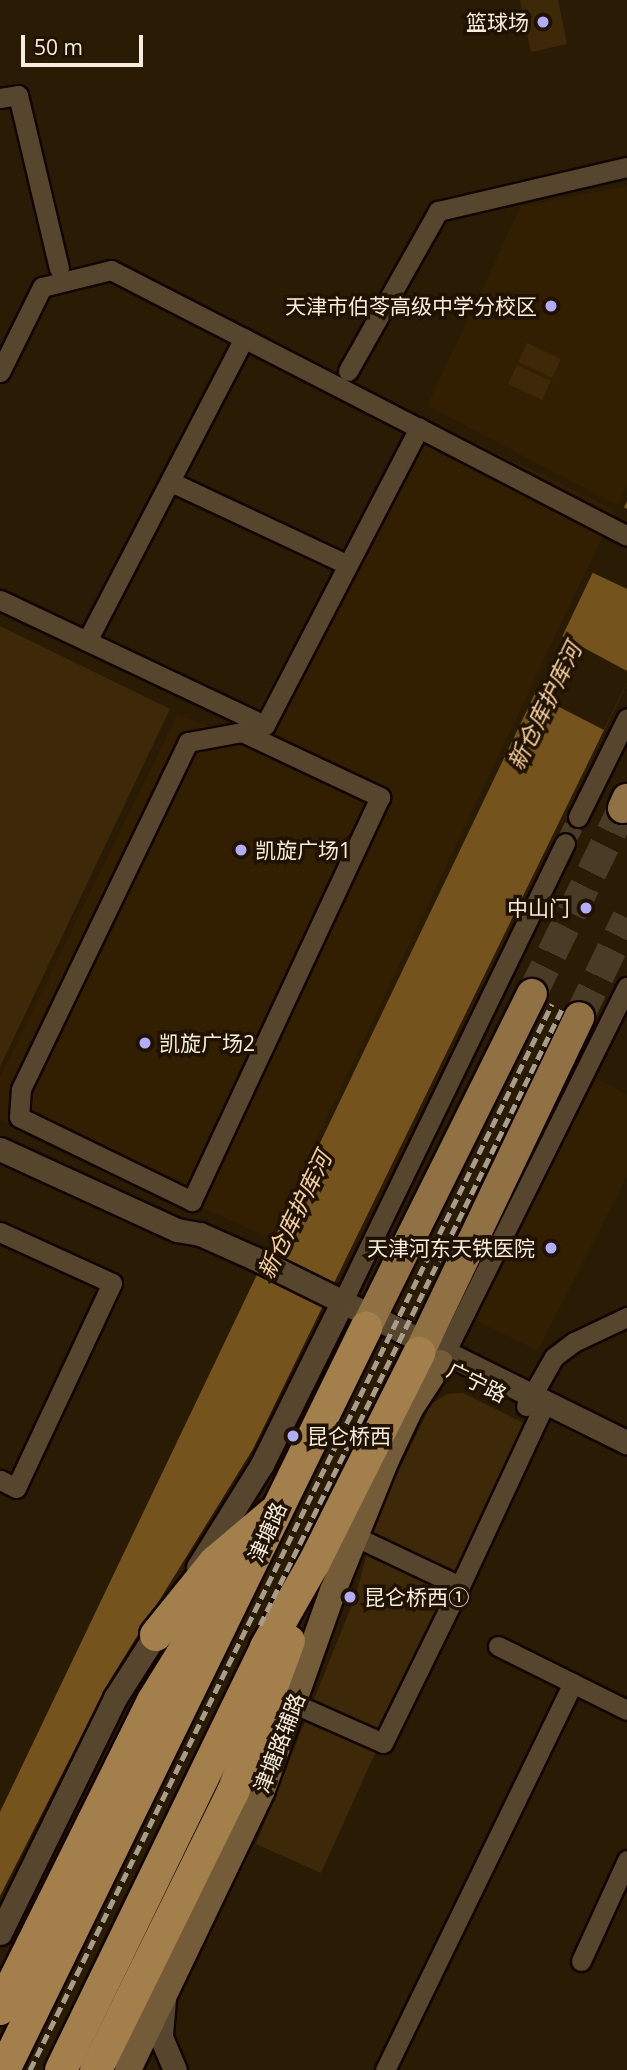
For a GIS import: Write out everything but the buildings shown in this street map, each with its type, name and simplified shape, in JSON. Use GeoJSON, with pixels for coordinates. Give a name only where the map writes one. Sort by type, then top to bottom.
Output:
{"type":"FeatureCollection","features":[{"type":"Feature","properties":{"kind":"highway","name":"津塘路"},"geometry":{"type":"LineString","coordinates":[[4,2070],[235,1604],[275,1512],[369,1321]]}},
{"type":"Feature","properties":{"kind":"highway"},"geometry":{"type":"LineString","coordinates":[[61,2070],[266,1647],[432,1352]]}},
{"type":"Feature","properties":{"kind":"highway"},"geometry":{"type":"LineString","coordinates":[[156,1635],[221,1555],[275,1512]]}},
{"type":"Feature","properties":{"kind":"highway"},"geometry":{"type":"LineString","coordinates":[[0,2009],[153,1701],[220,1587],[275,1512]]}},
{"type":"Feature","properties":{"kind":"highway"},"geometry":{"type":"LineString","coordinates":[[96,2070],[233,1792],[314,1563]]}},
{"type":"Feature","properties":{"kind":"main road","name":"津塘路"},"geometry":{"type":"LineString","coordinates":[[369,1321],[532,994]]}},
{"type":"Feature","properties":{"kind":"main road"},"geometry":{"type":"LineString","coordinates":[[432,1352],[579,1017]]}},
{"type":"Feature","properties":{"kind":"main road","name":"津塘路辅路"},"geometry":{"type":"LineString","coordinates":[[128,2070],[262,1790],[354,1536],[432,1352]]}},
{"type":"Feature","properties":{"kind":"street"},"geometry":{"type":"LineString","coordinates":[[0,97],[18,95],[59,268]]}},
{"type":"Feature","properties":{"kind":"street"},"geometry":{"type":"LineString","coordinates":[[348,371],[438,211],[627,167]]}},
{"type":"Feature","properties":{"kind":"street"},"geometry":{"type":"LineString","coordinates":[[0,372],[43,288],[111,270],[622,533]]}},
{"type":"Feature","properties":{"kind":"street"},"geometry":{"type":"LineString","coordinates":[[87,641],[172,482],[244,338]]}},
{"type":"Feature","properties":{"kind":"street"},"geometry":{"type":"LineString","coordinates":[[0,600],[265,725],[419,428]]}},
{"type":"Feature","properties":{"kind":"street"},"geometry":{"type":"LineString","coordinates":[[172,482],[348,565]]}},
{"type":"Feature","properties":{"kind":"street"},"geometry":{"type":"LineString","coordinates":[[578,817],[627,718]]}},
{"type":"Feature","properties":{"kind":"street"},"geometry":{"type":"LineString","coordinates":[[177,1230],[192,1201],[380,797],[242,732],[188,742],[22,1089],[19,1117],[192,1201]]}},
{"type":"Feature","properties":{"kind":"street"},"geometry":{"type":"LineString","coordinates":[[0,1933],[115,1698],[262,1464],[335,1304],[565,843]]}},
{"type":"Feature","properties":{"kind":"street"},"geometry":{"type":"LineString","coordinates":[[432,1352],[627,987]]}},
{"type":"Feature","properties":{"kind":"street","name":"广宁路"},"geometry":{"type":"LineString","coordinates":[[0,1149],[177,1230],[200,1234],[251,1264],[536,1404],[627,1455]]}},
{"type":"Feature","properties":{"kind":"street"},"geometry":{"type":"LineString","coordinates":[[0,1232],[112,1283],[16,1488],[0,1479]]}},
{"type":"Feature","properties":{"kind":"street"},"geometry":{"type":"LineString","coordinates":[[295,1704],[383,1743],[460,1587],[536,1404],[543,1371],[564,1349],[627,1317]]}},
{"type":"Feature","properties":{"kind":"street","name":"广宁路"},"geometry":{"type":"LineString","coordinates":[[536,1404],[627,1442]]}},
{"type":"Feature","properties":{"kind":"street"},"geometry":{"type":"LineString","coordinates":[[354,1536],[460,1587]]}},
{"type":"Feature","properties":{"kind":"street"},"geometry":{"type":"LineString","coordinates":[[498,1646],[627,1710]]}},
{"type":"Feature","properties":{"kind":"street"},"geometry":{"type":"LineString","coordinates":[[385,2070],[573,1684]]}},
{"type":"Feature","properties":{"kind":"street"},"geometry":{"type":"LineString","coordinates":[[581,1961],[627,1860]]}},
{"type":"Feature","properties":{"kind":"street"},"geometry":{"type":"LineString","coordinates":[[164,1998],[161,2037],[175,2070]]}},
{"type":"Feature","properties":{"kind":"shaded area","name":"篮球场"},"geometry":{"type":"Polygon","coordinates":[[[520,0],[558,0],[567,44],[531,52],[520,0]]]}},
{"type":"Feature","properties":{"kind":"shaded area","name":"天津市伯苓高级中学分校区"},"geometry":{"type":"Polygon","coordinates":[[[627,186],[627,486],[618,505],[427,406],[521,206],[627,186]]]}},
{"type":"Feature","properties":{"kind":"shaded area"},"geometry":{"type":"Polygon","coordinates":[[[527,343],[561,359],[552,378],[518,362],[527,343]]]}},
{"type":"Feature","properties":{"kind":"shaded area"},"geometry":{"type":"Polygon","coordinates":[[[517,365],[551,381],[542,400],[508,384],[517,365]]]}},
{"type":"Feature","properties":{"kind":"shaded area"},"geometry":{"type":"Polygon","coordinates":[[[416,415],[615,510],[270,1238],[0,1119],[0,1077],[177,715],[244,737],[416,415]]]}},
{"type":"Feature","properties":{"kind":"shaded area"},"geometry":{"type":"Polygon","coordinates":[[[0,626],[170,709],[0,1067],[0,626]]]}},
{"type":"Feature","properties":{"kind":"shaded area","name":"天津河东天铁医院"},"geometry":{"type":"Polygon","coordinates":[[[596,1079],[627,1094],[627,1176],[538,1351],[475,1320],[596,1079]]]}},
{"type":"Feature","properties":{"kind":"shaded area"},"geometry":{"type":"Polygon","coordinates":[[[463,1393],[524,1423],[321,1873],[256,1844],[355,1597],[378,1514],[431,1404],[447,1394],[463,1393]]]}},
{"type":"Feature","properties":{"kind":"water","name":"新仓库护库河"},"geometry":{"type":"Polygon","coordinates":[[[627,501],[627,683],[253,1449],[110,1680],[0,1896],[0,1812],[627,501]]]}},
{"type":"Feature","properties":{"kind":"pier"},"geometry":{"type":"Polygon","coordinates":[[[621,506],[627,509],[627,589],[589,571],[621,506]]]}},
{"type":"Feature","properties":{"kind":"pier"},"geometry":{"type":"Polygon","coordinates":[[[562,636],[627,671],[627,683],[604,730],[534,694],[562,636]]]}},
{"type":"Feature","properties":{"kind":"tunnel"},"geometry":{"type":"LineString","coordinates":[[532,994],[623,808]]}},
{"type":"Feature","properties":{"kind":"tunnel"},"geometry":{"type":"LineString","coordinates":[[565,843],[578,817]]}},
{"type":"Feature","properties":{"kind":"tunnel"},"geometry":{"type":"LineString","coordinates":[[579,1017],[627,918]]}},
{"type":"Feature","properties":{"kind":"railway"},"geometry":{"type":"LineString","coordinates":[[30,2070],[552,1004]]}},
{"type":"Feature","properties":{"kind":"railway"},"geometry":{"type":"LineString","coordinates":[[260,1625],[562,1009]]}},
{"type":"Feature","properties":{"kind":"place","name":"篮球场"},"geometry":{"type":"Point","coordinates":[543,22]}},
{"type":"Feature","properties":{"kind":"place","name":"天津市伯苓高级中学分校区"},"geometry":{"type":"Point","coordinates":[551,306]}},
{"type":"Feature","properties":{"kind":"place","name":"凯旋广场1"},"geometry":{"type":"Point","coordinates":[241,850]}},
{"type":"Feature","properties":{"kind":"place","name":"中山门"},"geometry":{"type":"Point","coordinates":[586,908]}},
{"type":"Feature","properties":{"kind":"place","name":"凯旋广场2"},"geometry":{"type":"Point","coordinates":[145,1043]}},
{"type":"Feature","properties":{"kind":"place","name":"天津河东天铁医院"},"geometry":{"type":"Point","coordinates":[551,1248]}},
{"type":"Feature","properties":{"kind":"place","name":"昆仑桥西"},"geometry":{"type":"Point","coordinates":[293,1436]}},
{"type":"Feature","properties":{"kind":"place","name":"昆仑桥西①"},"geometry":{"type":"Point","coordinates":[350,1597]}}]}
